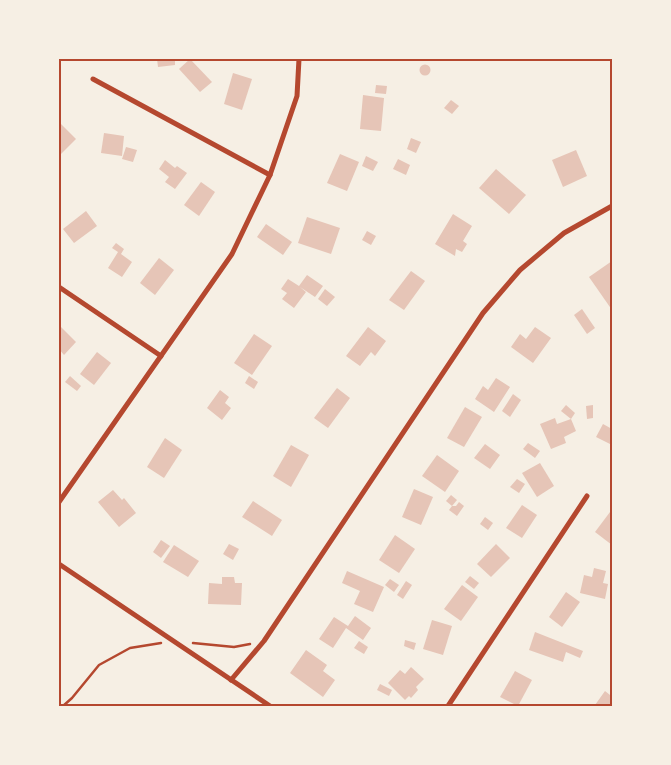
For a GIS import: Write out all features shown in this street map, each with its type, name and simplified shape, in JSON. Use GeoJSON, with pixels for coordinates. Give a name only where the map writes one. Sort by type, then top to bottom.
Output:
{"type":"FeatureCollection","features":[{"type":"Feature","properties":{"kind":"street"},"geometry":{"type":"LineString","coordinates":[[59,502],[232,254],[270,175],[297,96],[299,59]]}},
{"type":"Feature","properties":{"kind":"street"},"geometry":{"type":"LineString","coordinates":[[93,79],[270,175]]}},
{"type":"Feature","properties":{"kind":"street"},"geometry":{"type":"LineString","coordinates":[[231,680],[264,641],[483,314],[520,270],[564,233],[612,206]]}},
{"type":"Feature","properties":{"kind":"street"},"geometry":{"type":"LineString","coordinates":[[59,287],[161,356]]}},
{"type":"Feature","properties":{"kind":"street"},"geometry":{"type":"LineString","coordinates":[[448,706],[587,496]]}},
{"type":"Feature","properties":{"kind":"street"},"geometry":{"type":"LineString","coordinates":[[59,564],[270,706]]}},
{"type":"Feature","properties":{"kind":"path"},"geometry":{"type":"LineString","coordinates":[[63,706],[99,665],[130,648],[174,641]]}},
{"type":"Feature","properties":{"kind":"path"},"geometry":{"type":"LineString","coordinates":[[191,643],[234,647],[264,641]]}},
{"type":"Feature","properties":{"kind":"building"},"geometry":{"type":"Polygon","coordinates":[[[157,59],[175,59],[175,65],[158,67],[157,59]]]}},
{"type":"Feature","properties":{"kind":"building"},"geometry":{"type":"Polygon","coordinates":[[[190,59],[212,82],[200,92],[179,69],[190,59]]]}},
{"type":"Feature","properties":{"kind":"building"},"geometry":{"type":"Polygon","coordinates":[[[425,64],[431,70],[425,76],[419,70],[425,64]]]}},
{"type":"Feature","properties":{"kind":"building"},"geometry":{"type":"Polygon","coordinates":[[[233,73],[252,79],[242,110],[224,104],[233,73]]]}},
{"type":"Feature","properties":{"kind":"building"},"geometry":{"type":"Polygon","coordinates":[[[376,85],[387,86],[386,94],[375,93],[376,85]]]}},
{"type":"Feature","properties":{"kind":"building"},"geometry":{"type":"Polygon","coordinates":[[[363,95],[384,98],[381,131],[360,129],[363,95]]]}},
{"type":"Feature","properties":{"kind":"building"},"geometry":{"type":"Polygon","coordinates":[[[451,100],[459,106],[452,114],[444,108],[451,100]]]}},
{"type":"Feature","properties":{"kind":"building"},"geometry":{"type":"Polygon","coordinates":[[[59,122],[76,139],[59,156],[59,122]]]}},
{"type":"Feature","properties":{"kind":"building"},"geometry":{"type":"Polygon","coordinates":[[[104,133],[124,136],[122,156],[101,153],[104,133]]]}},
{"type":"Feature","properties":{"kind":"building"},"geometry":{"type":"Polygon","coordinates":[[[411,138],[421,142],[416,153],[407,149],[411,138]]]}},
{"type":"Feature","properties":{"kind":"building"},"geometry":{"type":"Polygon","coordinates":[[[126,147],[137,150],[133,162],[122,159],[126,147]]]}},
{"type":"Feature","properties":{"kind":"building"},"geometry":{"type":"Polygon","coordinates":[[[576,150],[587,176],[563,187],[552,160],[576,150]]]}},
{"type":"Feature","properties":{"kind":"building"},"geometry":{"type":"Polygon","coordinates":[[[340,154],[359,162],[347,191],[327,183],[340,154]]]}},
{"type":"Feature","properties":{"kind":"building"},"geometry":{"type":"Polygon","coordinates":[[[366,156],[378,162],[373,171],[362,166],[366,156]]]}},
{"type":"Feature","properties":{"kind":"building"},"geometry":{"type":"Polygon","coordinates":[[[398,159],[410,165],[406,175],[393,169],[398,159]]]}},
{"type":"Feature","properties":{"kind":"building"},"geometry":{"type":"Polygon","coordinates":[[[165,160],[175,168],[177,166],[187,173],[175,189],[165,182],[169,177],[159,169],[165,160]]]}},
{"type":"Feature","properties":{"kind":"building"},"geometry":{"type":"Polygon","coordinates":[[[496,169],[526,195],[509,214],[479,188],[496,169]]]}},
{"type":"Feature","properties":{"kind":"building"},"geometry":{"type":"Polygon","coordinates":[[[201,182],[215,192],[199,216],[184,205],[201,182]]]}},
{"type":"Feature","properties":{"kind":"building"},"geometry":{"type":"Polygon","coordinates":[[[86,211],[97,226],[74,243],[63,229],[86,211]]]}},
{"type":"Feature","properties":{"kind":"building"},"geometry":{"type":"Polygon","coordinates":[[[453,214],[472,226],[463,241],[467,244],[462,252],[456,249],[455,256],[435,244],[453,214]]]}},
{"type":"Feature","properties":{"kind":"building"},"geometry":{"type":"Polygon","coordinates":[[[307,217],[340,228],[331,254],[298,243],[307,217]]]}},
{"type":"Feature","properties":{"kind":"building"},"geometry":{"type":"Polygon","coordinates":[[[266,224],[292,242],[283,255],[257,237],[266,224]]]}},
{"type":"Feature","properties":{"kind":"building"},"geometry":{"type":"Polygon","coordinates":[[[367,231],[376,236],[371,245],[362,240],[367,231]]]}},
{"type":"Feature","properties":{"kind":"building"},"geometry":{"type":"Polygon","coordinates":[[[116,243],[124,249],[121,254],[132,262],[122,277],[108,268],[118,252],[112,248],[116,243]]]}},
{"type":"Feature","properties":{"kind":"building"},"geometry":{"type":"Polygon","coordinates":[[[159,258],[174,270],[155,295],[140,283],[159,258]]]}},
{"type":"Feature","properties":{"kind":"building"},"geometry":{"type":"Polygon","coordinates":[[[612,261],[612,310],[589,277],[612,261]]]}},
{"type":"Feature","properties":{"kind":"building"},"geometry":{"type":"Polygon","coordinates":[[[411,271],[425,281],[404,310],[389,300],[411,271]]]}},
{"type":"Feature","properties":{"kind":"building"},"geometry":{"type":"Polygon","coordinates":[[[307,275],[323,286],[315,297],[300,287],[306,292],[294,308],[282,299],[287,293],[281,289],[288,279],[299,286],[307,275]]]}},
{"type":"Feature","properties":{"kind":"building"},"geometry":{"type":"Polygon","coordinates":[[[325,289],[335,297],[327,306],[318,299],[325,289]]]}},
{"type":"Feature","properties":{"kind":"building"},"geometry":{"type":"Polygon","coordinates":[[[582,309],[595,328],[587,334],[574,315],[582,309]]]}},
{"type":"Feature","properties":{"kind":"building"},"geometry":{"type":"Polygon","coordinates":[[[59,325],[76,342],[64,355],[59,349],[59,325]]]}},
{"type":"Feature","properties":{"kind":"building"},"geometry":{"type":"Polygon","coordinates":[[[368,327],[386,341],[375,356],[371,352],[360,366],[346,356],[368,327]]]}},
{"type":"Feature","properties":{"kind":"building"},"geometry":{"type":"Polygon","coordinates":[[[535,327],[551,338],[533,363],[511,347],[520,334],[526,339],[535,327]]]}},
{"type":"Feature","properties":{"kind":"building"},"geometry":{"type":"Polygon","coordinates":[[[254,334],[272,346],[252,375],[234,363],[254,334]]]}},
{"type":"Feature","properties":{"kind":"building"},"geometry":{"type":"Polygon","coordinates":[[[97,352],[111,363],[94,385],[80,374],[97,352]]]}},
{"type":"Feature","properties":{"kind":"building"},"geometry":{"type":"Polygon","coordinates":[[[70,376],[81,386],[77,391],[65,382],[70,376]]]}},
{"type":"Feature","properties":{"kind":"building"},"geometry":{"type":"Polygon","coordinates":[[[249,376],[258,382],[254,389],[245,383],[249,376]]]}},
{"type":"Feature","properties":{"kind":"building"},"geometry":{"type":"Polygon","coordinates":[[[496,378],[510,387],[494,412],[475,399],[483,386],[488,390],[496,378]]]}},
{"type":"Feature","properties":{"kind":"building"},"geometry":{"type":"Polygon","coordinates":[[[337,388],[350,398],[328,428],[314,418],[337,388]]]}},
{"type":"Feature","properties":{"kind":"building"},"geometry":{"type":"Polygon","coordinates":[[[220,390],[229,397],[225,403],[231,408],[222,420],[207,408],[220,390]]]}},
{"type":"Feature","properties":{"kind":"building"},"geometry":{"type":"Polygon","coordinates":[[[513,394],[521,400],[510,417],[502,411],[513,394]]]}},
{"type":"Feature","properties":{"kind":"building"},"geometry":{"type":"Polygon","coordinates":[[[566,405],[575,413],[571,419],[561,411],[566,405]]]}},
{"type":"Feature","properties":{"kind":"building"},"geometry":{"type":"Polygon","coordinates":[[[593,405],[593,418],[587,419],[586,406],[593,405]]]}},
{"type":"Feature","properties":{"kind":"building"},"geometry":{"type":"Polygon","coordinates":[[[465,407],[482,417],[464,447],[447,438],[465,407]]]}},
{"type":"Feature","properties":{"kind":"building"},"geometry":{"type":"Polygon","coordinates":[[[555,418],[557,424],[571,419],[576,431],[564,437],[566,443],[551,449],[540,424],[555,418]]]}},
{"type":"Feature","properties":{"kind":"building"},"geometry":{"type":"Polygon","coordinates":[[[603,424],[612,429],[612,445],[596,437],[603,424]]]}},
{"type":"Feature","properties":{"kind":"building"},"geometry":{"type":"Polygon","coordinates":[[[165,438],[182,450],[164,478],[147,467],[165,438]]]}},
{"type":"Feature","properties":{"kind":"building"},"geometry":{"type":"Polygon","coordinates":[[[528,443],[540,451],[535,458],[523,449],[528,443]]]}},
{"type":"Feature","properties":{"kind":"building"},"geometry":{"type":"Polygon","coordinates":[[[485,444],[500,455],[490,469],[474,458],[485,444]]]}},
{"type":"Feature","properties":{"kind":"building"},"geometry":{"type":"Polygon","coordinates":[[[291,445],[309,455],[291,487],[273,476],[291,445]]]}},
{"type":"Feature","properties":{"kind":"building"},"geometry":{"type":"Polygon","coordinates":[[[437,455],[459,471],[445,492],[422,476],[437,455]]]}},
{"type":"Feature","properties":{"kind":"building"},"geometry":{"type":"Polygon","coordinates":[[[540,463],[554,486],[537,497],[522,473],[540,463]]]}},
{"type":"Feature","properties":{"kind":"building"},"geometry":{"type":"Polygon","coordinates":[[[517,479],[525,484],[519,493],[510,487],[517,479]]]}},
{"type":"Feature","properties":{"kind":"building"},"geometry":{"type":"Polygon","coordinates":[[[414,489],[433,497],[421,525],[402,517],[414,489]]]}},
{"type":"Feature","properties":{"kind":"building"},"geometry":{"type":"Polygon","coordinates":[[[113,490],[122,500],[124,498],[136,513],[119,527],[98,502],[113,490]]]}},
{"type":"Feature","properties":{"kind":"building"},"geometry":{"type":"Polygon","coordinates":[[[451,495],[457,500],[452,506],[446,501],[451,495]]]}},
{"type":"Feature","properties":{"kind":"building"},"geometry":{"type":"Polygon","coordinates":[[[253,501],[282,520],[272,536],[242,517],[253,501]]]}},
{"type":"Feature","properties":{"kind":"building"},"geometry":{"type":"Polygon","coordinates":[[[459,502],[464,506],[457,516],[449,510],[459,502]]]}},
{"type":"Feature","properties":{"kind":"building"},"geometry":{"type":"Polygon","coordinates":[[[522,505],[537,515],[522,538],[506,528],[522,505]]]}},
{"type":"Feature","properties":{"kind":"building"},"geometry":{"type":"Polygon","coordinates":[[[610,512],[612,514],[612,545],[595,532],[610,512]]]}},
{"type":"Feature","properties":{"kind":"building"},"geometry":{"type":"Polygon","coordinates":[[[485,517],[493,523],[488,530],[480,524],[485,517]]]}},
{"type":"Feature","properties":{"kind":"building"},"geometry":{"type":"Polygon","coordinates":[[[395,535],[415,549],[399,573],[379,560],[395,535]]]}},
{"type":"Feature","properties":{"kind":"building"},"geometry":{"type":"Polygon","coordinates":[[[161,540],[170,546],[161,558],[153,552],[161,540]]]}},
{"type":"Feature","properties":{"kind":"building"},"geometry":{"type":"Polygon","coordinates":[[[229,544],[239,549],[233,560],[223,554],[229,544]]]}},
{"type":"Feature","properties":{"kind":"building"},"geometry":{"type":"Polygon","coordinates":[[[496,544],[510,558],[491,577],[477,564],[496,544]]]}},
{"type":"Feature","properties":{"kind":"building"},"geometry":{"type":"Polygon","coordinates":[[[174,545],[199,561],[188,577],[163,562],[174,545]]]}},
{"type":"Feature","properties":{"kind":"building"},"geometry":{"type":"Polygon","coordinates":[[[594,568],[606,571],[603,583],[608,584],[605,599],[580,593],[584,575],[592,577],[594,568]]]}},
{"type":"Feature","properties":{"kind":"building"},"geometry":{"type":"Polygon","coordinates":[[[347,571],[384,587],[373,612],[354,604],[360,591],[342,583],[347,571]]]}},
{"type":"Feature","properties":{"kind":"building"},"geometry":{"type":"Polygon","coordinates":[[[470,576],[479,583],[474,589],[465,582],[470,576]]]}},
{"type":"Feature","properties":{"kind":"building"},"geometry":{"type":"Polygon","coordinates":[[[222,577],[234,577],[235,583],[242,583],[241,605],[208,604],[209,583],[222,584],[222,577]]]}},
{"type":"Feature","properties":{"kind":"building"},"geometry":{"type":"Polygon","coordinates":[[[390,579],[399,585],[394,592],[385,585],[390,579]]]}},
{"type":"Feature","properties":{"kind":"building"},"geometry":{"type":"Polygon","coordinates":[[[406,581],[412,585],[403,599],[397,595],[406,581]]]}},
{"type":"Feature","properties":{"kind":"building"},"geometry":{"type":"Polygon","coordinates":[[[462,585],[478,597],[461,621],[444,609],[462,585]]]}},
{"type":"Feature","properties":{"kind":"building"},"geometry":{"type":"Polygon","coordinates":[[[566,592],[580,602],[562,627],[549,617],[566,592]]]}},
{"type":"Feature","properties":{"kind":"building"},"geometry":{"type":"Polygon","coordinates":[[[355,616],[371,628],[363,640],[346,628],[333,648],[319,639],[334,617],[348,626],[355,616]]]}},
{"type":"Feature","properties":{"kind":"building"},"geometry":{"type":"Polygon","coordinates":[[[432,620],[452,626],[443,655],[423,649],[432,620]]]}},
{"type":"Feature","properties":{"kind":"building"},"geometry":{"type":"Polygon","coordinates":[[[535,632],[583,651],[580,658],[566,652],[563,662],[529,650],[535,632]]]}},
{"type":"Feature","properties":{"kind":"building"},"geometry":{"type":"Polygon","coordinates":[[[405,640],[416,643],[414,650],[404,646],[405,640]]]}},
{"type":"Feature","properties":{"kind":"building"},"geometry":{"type":"Polygon","coordinates":[[[359,641],[368,647],[364,654],[354,648],[359,641]]]}},
{"type":"Feature","properties":{"kind":"building"},"geometry":{"type":"Polygon","coordinates":[[[306,650],[327,665],[323,671],[335,680],[323,697],[290,673],[306,650]]]}},
{"type":"Feature","properties":{"kind":"building"},"geometry":{"type":"Polygon","coordinates":[[[411,667],[424,679],[416,687],[418,690],[411,698],[409,696],[405,700],[388,683],[400,670],[405,674],[411,667]]]}},
{"type":"Feature","properties":{"kind":"building"},"geometry":{"type":"Polygon","coordinates":[[[515,671],[532,680],[518,706],[500,697],[515,671]]]}},
{"type":"Feature","properties":{"kind":"building"},"geometry":{"type":"Polygon","coordinates":[[[380,684],[392,690],[389,696],[377,690],[380,684]]]}},
{"type":"Feature","properties":{"kind":"building"},"geometry":{"type":"Polygon","coordinates":[[[605,691],[610,695],[612,692],[612,706],[596,706],[595,705],[605,691]]]}}]}
